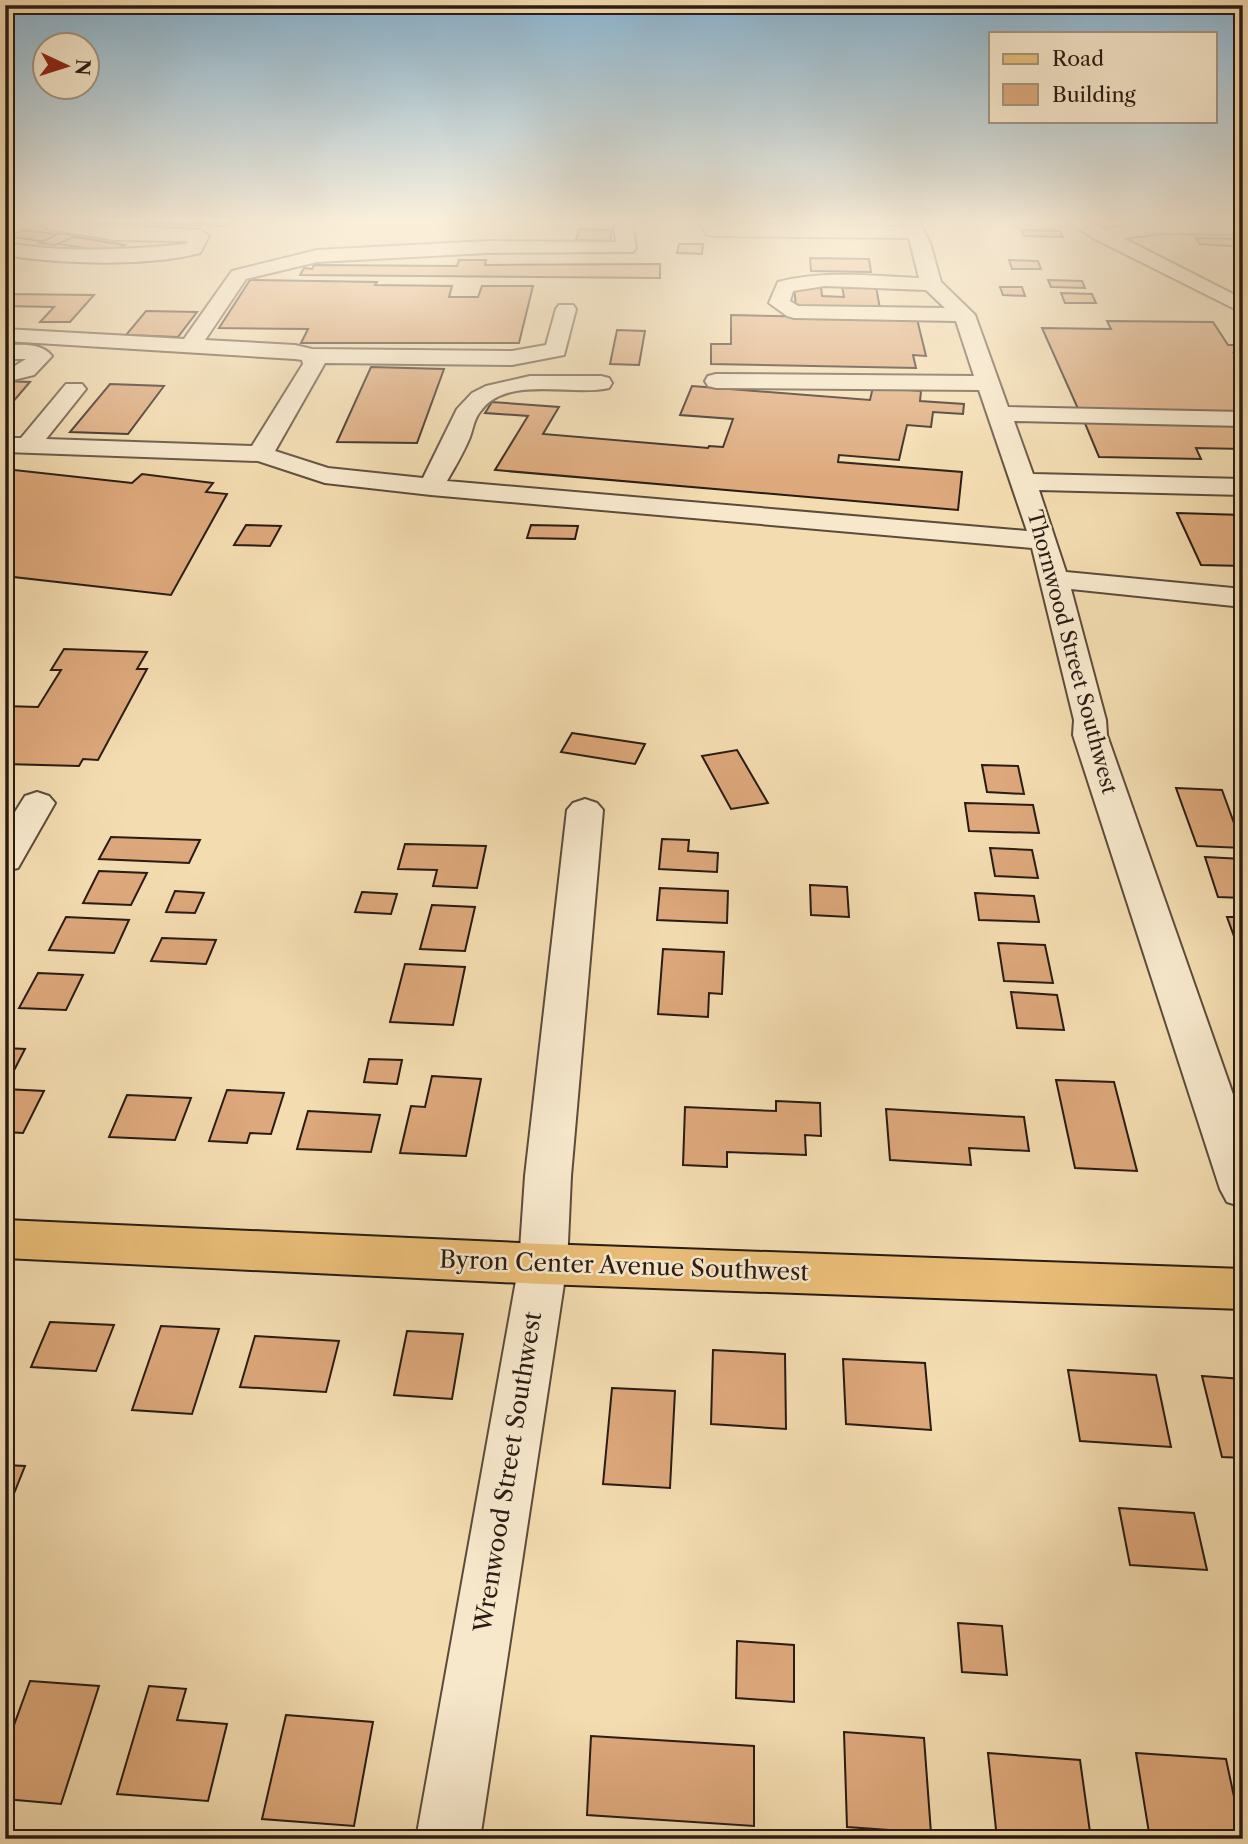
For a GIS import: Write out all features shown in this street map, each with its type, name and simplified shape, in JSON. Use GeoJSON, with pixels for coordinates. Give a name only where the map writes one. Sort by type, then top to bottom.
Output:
{"type":"FeatureCollection","features":[{"type":"Feature","properties":{"kind":"main road","name":"Byron Center Avenue Southwest"},"geometry":{"type":"LineString","coordinates":[[5,1239],[543,1264],[1243,1289]]}},
{"type":"Feature","properties":{"kind":"street"},"geometry":{"type":"LineString","coordinates":[[190,346],[215,309]]}},
{"type":"Feature","properties":{"kind":"street"},"geometry":{"type":"LineString","coordinates":[[5,335],[295,352],[312,356],[512,358],[556,349],[566,309]]}},
{"type":"Feature","properties":{"kind":"street"},"geometry":{"type":"LineString","coordinates":[[789,309],[794,312],[964,315]]}},
{"type":"Feature","properties":{"kind":"street"},"geometry":{"type":"LineString","coordinates":[[958,309],[964,315]]}},
{"type":"Feature","properties":{"kind":"street","name":"Thornwood Street Southwest"},"geometry":{"type":"LineString","coordinates":[[964,315],[1044,541],[1090,720],[1090,735],[1243,1189]]}},
{"type":"Feature","properties":{"kind":"street"},"geometry":{"type":"LineString","coordinates":[[5,352],[34,352],[41,356],[27,370],[16,375],[5,374]]}},
{"type":"Feature","properties":{"kind":"street"},"geometry":{"type":"LineString","coordinates":[[312,356],[314,364],[269,457],[268,477],[276,482],[458,502]]}},
{"type":"Feature","properties":{"kind":"street"},"geometry":{"type":"LineString","coordinates":[[716,381],[993,398],[1243,419]]}},
{"type":"Feature","properties":{"kind":"street"},"geometry":{"type":"LineString","coordinates":[[431,487],[469,410],[477,400],[517,384],[601,383]]}},
{"type":"Feature","properties":{"kind":"street"},"geometry":{"type":"LineString","coordinates":[[16,445],[74,389]]}},
{"type":"Feature","properties":{"kind":"street"},"geometry":{"type":"LineString","coordinates":[[16,445],[269,457],[325,475],[431,487],[1044,541]]}},
{"type":"Feature","properties":{"kind":"street"},"geometry":{"type":"LineString","coordinates":[[1023,482],[1243,487]]}},
{"type":"Feature","properties":{"kind":"street"},"geometry":{"type":"LineString","coordinates":[[1054,579],[1243,598]]}},
{"type":"Feature","properties":{"kind":"street"},"geometry":{"type":"LineString","coordinates":[[5,860],[37,803]]}},
{"type":"Feature","properties":{"kind":"street","name":"Wrenwood Street Southwest"},"geometry":{"type":"LineString","coordinates":[[448,1839],[543,1264],[548,1176],[585,810]]}},
{"type":"Feature","properties":{"kind":"building"},"geometry":{"type":"Polygon","coordinates":[[[52,309],[82,309],[70,322],[40,322],[52,309]]]}},
{"type":"Feature","properties":{"kind":"building"},"geometry":{"type":"Polygon","coordinates":[[[231,309],[527,309],[519,343],[301,343],[308,329],[219,328],[231,309]]]}},
{"type":"Feature","properties":{"kind":"building"},"geometry":{"type":"Polygon","coordinates":[[[146,311],[197,312],[178,337],[126,335],[146,311]]]}},
{"type":"Feature","properties":{"kind":"building"},"geometry":{"type":"Polygon","coordinates":[[[731,315],[917,319],[926,356],[913,355],[916,368],[711,364],[711,344],[731,344],[731,315]]]}},
{"type":"Feature","properties":{"kind":"building"},"geometry":{"type":"Polygon","coordinates":[[[1107,321],[1213,322],[1228,345],[1234,345],[1239,353],[1234,353],[1243,366],[1243,414],[1079,411],[1042,328],[1111,329],[1107,321]]]}},
{"type":"Feature","properties":{"kind":"building"},"geometry":{"type":"Polygon","coordinates":[[[617,330],[645,331],[639,365],[610,364],[617,330]]]}},
{"type":"Feature","properties":{"kind":"building"},"geometry":{"type":"Polygon","coordinates":[[[371,367],[444,369],[417,443],[337,442],[371,367]]]}},
{"type":"Feature","properties":{"kind":"building"},"geometry":{"type":"Polygon","coordinates":[[[5,381],[30,382],[5,411],[5,381]]]}},
{"type":"Feature","properties":{"kind":"building"},"geometry":{"type":"Polygon","coordinates":[[[110,384],[164,386],[128,434],[70,432],[110,384]]]}},
{"type":"Feature","properties":{"kind":"building"},"geometry":{"type":"Polygon","coordinates":[[[692,386],[870,400],[873,387],[921,391],[920,401],[964,404],[963,414],[933,412],[931,427],[907,425],[899,460],[839,455],[838,462],[962,472],[958,510],[495,470],[528,416],[485,413],[492,402],[559,407],[543,434],[723,447],[733,419],[680,415],[692,386]]]}},
{"type":"Feature","properties":{"kind":"building"},"geometry":{"type":"Polygon","coordinates":[[[1084,421],[1243,425],[1243,449],[1196,448],[1201,459],[1099,457],[1084,421]]]}},
{"type":"Feature","properties":{"kind":"building"},"geometry":{"type":"Polygon","coordinates":[[[5,469],[132,483],[142,474],[213,483],[206,492],[227,494],[171,595],[5,576],[5,469]]]}},
{"type":"Feature","properties":{"kind":"building"},"geometry":{"type":"Polygon","coordinates":[[[1177,513],[1243,515],[1243,566],[1201,565],[1177,513]]]}},
{"type":"Feature","properties":{"kind":"building"},"geometry":{"type":"Polygon","coordinates":[[[246,525],[281,526],[270,546],[234,545],[246,525]]]}},
{"type":"Feature","properties":{"kind":"building"},"geometry":{"type":"Polygon","coordinates":[[[531,525],[578,526],[575,539],[527,538],[531,525]]]}},
{"type":"Feature","properties":{"kind":"building"},"geometry":{"type":"Polygon","coordinates":[[[64,649],[147,652],[137,669],[147,669],[98,760],[83,759],[79,766],[5,764],[5,706],[38,707],[61,670],[51,670],[64,649]]]}},
{"type":"Feature","properties":{"kind":"building"},"geometry":{"type":"Polygon","coordinates":[[[572,733],[645,744],[635,764],[561,752],[572,733]]]}},
{"type":"Feature","properties":{"kind":"building"},"geometry":{"type":"Polygon","coordinates":[[[737,750],[768,803],[731,809],[702,756],[737,750]]]}},
{"type":"Feature","properties":{"kind":"building"},"geometry":{"type":"Polygon","coordinates":[[[982,765],[1018,766],[1024,794],[987,792],[982,765]]]}},
{"type":"Feature","properties":{"kind":"building"},"geometry":{"type":"Polygon","coordinates":[[[1176,788],[1222,790],[1243,848],[1197,846],[1176,788]]]}},
{"type":"Feature","properties":{"kind":"building"},"geometry":{"type":"Polygon","coordinates":[[[965,803],[1033,805],[1039,833],[969,831],[965,803]]]}},
{"type":"Feature","properties":{"kind":"building"},"geometry":{"type":"Polygon","coordinates":[[[111,837],[200,840],[189,863],[99,859],[111,837]]]}},
{"type":"Feature","properties":{"kind":"building"},"geometry":{"type":"Polygon","coordinates":[[[662,839],[689,840],[688,851],[718,853],[717,872],[659,869],[662,839]]]}},
{"type":"Feature","properties":{"kind":"building"},"geometry":{"type":"Polygon","coordinates":[[[405,844],[486,846],[477,888],[433,886],[437,870],[398,869],[405,844]]]}},
{"type":"Feature","properties":{"kind":"building"},"geometry":{"type":"Polygon","coordinates":[[[990,848],[1032,850],[1038,878],[995,876],[990,848]]]}},
{"type":"Feature","properties":{"kind":"building"},"geometry":{"type":"Polygon","coordinates":[[[1205,857],[1243,859],[1243,898],[1218,897],[1205,857]]]}},
{"type":"Feature","properties":{"kind":"building"},"geometry":{"type":"Polygon","coordinates":[[[99,871],[147,873],[131,905],[83,903],[99,871]]]}},
{"type":"Feature","properties":{"kind":"building"},"geometry":{"type":"Polygon","coordinates":[[[810,885],[847,887],[849,917],[811,915],[810,885]]]}},
{"type":"Feature","properties":{"kind":"building"},"geometry":{"type":"Polygon","coordinates":[[[660,888],[728,891],[727,923],[657,920],[660,888]]]}},
{"type":"Feature","properties":{"kind":"building"},"geometry":{"type":"Polygon","coordinates":[[[175,891],[204,893],[195,913],[166,912],[175,891]]]}},
{"type":"Feature","properties":{"kind":"building"},"geometry":{"type":"Polygon","coordinates":[[[362,892],[397,894],[391,914],[355,912],[362,892]]]}},
{"type":"Feature","properties":{"kind":"building"},"geometry":{"type":"Polygon","coordinates":[[[975,893],[1034,896],[1039,922],[979,920],[975,893]]]}},
{"type":"Feature","properties":{"kind":"building"},"geometry":{"type":"Polygon","coordinates":[[[432,905],[475,907],[465,951],[420,949],[432,905]]]}},
{"type":"Feature","properties":{"kind":"building"},"geometry":{"type":"Polygon","coordinates":[[[66,917],[129,920],[114,953],[49,950],[66,917]]]}},
{"type":"Feature","properties":{"kind":"building"},"geometry":{"type":"Polygon","coordinates":[[[1227,917],[1243,917],[1243,961],[1227,917]]]}},
{"type":"Feature","properties":{"kind":"building"},"geometry":{"type":"Polygon","coordinates":[[[162,938],[216,940],[206,964],[151,961],[162,938]]]}},
{"type":"Feature","properties":{"kind":"building"},"geometry":{"type":"Polygon","coordinates":[[[998,943],[1045,945],[1053,983],[1004,981],[998,943]]]}},
{"type":"Feature","properties":{"kind":"building"},"geometry":{"type":"Polygon","coordinates":[[[663,949],[724,952],[722,994],[709,993],[708,1017],[658,1014],[663,949]]]}},
{"type":"Feature","properties":{"kind":"building"},"geometry":{"type":"Polygon","coordinates":[[[405,964],[465,967],[453,1025],[390,1022],[405,964]]]}},
{"type":"Feature","properties":{"kind":"building"},"geometry":{"type":"Polygon","coordinates":[[[38,973],[83,975],[66,1010],[19,1008],[38,973]]]}},
{"type":"Feature","properties":{"kind":"building"},"geometry":{"type":"Polygon","coordinates":[[[1011,992],[1057,995],[1064,1030],[1017,1028],[1011,992]]]}},
{"type":"Feature","properties":{"kind":"building"},"geometry":{"type":"Polygon","coordinates":[[[5,1048],[25,1049],[5,1088],[5,1048]]]}},
{"type":"Feature","properties":{"kind":"building"},"geometry":{"type":"Polygon","coordinates":[[[369,1059],[402,1060],[397,1084],[364,1082],[369,1059]]]}},
{"type":"Feature","properties":{"kind":"building"},"geometry":{"type":"Polygon","coordinates":[[[432,1076],[481,1079],[466,1156],[400,1153],[411,1106],[425,1107],[432,1076]]]}},
{"type":"Feature","properties":{"kind":"building"},"geometry":{"type":"Polygon","coordinates":[[[1056,1080],[1114,1082],[1137,1171],[1075,1168],[1056,1080]]]}},
{"type":"Feature","properties":{"kind":"building"},"geometry":{"type":"Polygon","coordinates":[[[5,1089],[44,1091],[23,1133],[5,1132],[5,1089]]]}},
{"type":"Feature","properties":{"kind":"building"},"geometry":{"type":"Polygon","coordinates":[[[227,1090],[284,1093],[271,1134],[250,1133],[247,1143],[209,1141],[227,1090]]]}},
{"type":"Feature","properties":{"kind":"building"},"geometry":{"type":"Polygon","coordinates":[[[127,1095],[191,1098],[175,1140],[109,1137],[127,1095]]]}},
{"type":"Feature","properties":{"kind":"building"},"geometry":{"type":"Polygon","coordinates":[[[776,1101],[820,1103],[821,1136],[805,1135],[806,1155],[727,1152],[727,1167],[683,1165],[685,1107],[776,1111],[776,1101]]]}},
{"type":"Feature","properties":{"kind":"building"},"geometry":{"type":"Polygon","coordinates":[[[886,1109],[1024,1117],[1029,1151],[969,1148],[971,1165],[890,1160],[886,1109]]]}},
{"type":"Feature","properties":{"kind":"building"},"geometry":{"type":"Polygon","coordinates":[[[308,1111],[380,1115],[371,1152],[297,1149],[308,1111]]]}},
{"type":"Feature","properties":{"kind":"building"},"geometry":{"type":"Polygon","coordinates":[[[50,1322],[114,1325],[96,1371],[31,1367],[50,1322]]]}},
{"type":"Feature","properties":{"kind":"building"},"geometry":{"type":"Polygon","coordinates":[[[161,1326],[219,1329],[192,1414],[132,1410],[161,1326]]]}},
{"type":"Feature","properties":{"kind":"building"},"geometry":{"type":"Polygon","coordinates":[[[407,1331],[463,1334],[452,1399],[394,1395],[407,1331]]]}},
{"type":"Feature","properties":{"kind":"building"},"geometry":{"type":"Polygon","coordinates":[[[255,1336],[339,1341],[326,1392],[240,1387],[255,1336]]]}},
{"type":"Feature","properties":{"kind":"building"},"geometry":{"type":"Polygon","coordinates":[[[713,1350],[785,1354],[786,1429],[711,1424],[713,1350]]]}},
{"type":"Feature","properties":{"kind":"building"},"geometry":{"type":"Polygon","coordinates":[[[843,1359],[925,1363],[931,1430],[846,1424],[843,1359]]]}},
{"type":"Feature","properties":{"kind":"building"},"geometry":{"type":"Polygon","coordinates":[[[1068,1370],[1156,1375],[1171,1447],[1080,1441],[1068,1370]]]}},
{"type":"Feature","properties":{"kind":"building"},"geometry":{"type":"Polygon","coordinates":[[[1202,1376],[1243,1379],[1243,1458],[1222,1457],[1202,1376]]]}},
{"type":"Feature","properties":{"kind":"building"},"geometry":{"type":"Polygon","coordinates":[[[612,1388],[675,1391],[670,1488],[603,1484],[612,1388]]]}},
{"type":"Feature","properties":{"kind":"building"},"geometry":{"type":"Polygon","coordinates":[[[5,1465],[25,1466],[5,1516],[5,1465]]]}},
{"type":"Feature","properties":{"kind":"building"},"geometry":{"type":"Polygon","coordinates":[[[1119,1508],[1194,1513],[1207,1570],[1130,1565],[1119,1508]]]}},
{"type":"Feature","properties":{"kind":"building"},"geometry":{"type":"Polygon","coordinates":[[[958,1623],[1002,1626],[1007,1675],[962,1672],[958,1623]]]}},
{"type":"Feature","properties":{"kind":"building"},"geometry":{"type":"Polygon","coordinates":[[[737,1641],[794,1645],[794,1702],[736,1698],[737,1641]]]}},
{"type":"Feature","properties":{"kind":"building"},"geometry":{"type":"Polygon","coordinates":[[[30,1681],[99,1686],[61,1804],[5,1799],[5,1750],[30,1681]]]}},
{"type":"Feature","properties":{"kind":"building"},"geometry":{"type":"Polygon","coordinates":[[[149,1686],[186,1689],[177,1720],[227,1724],[208,1801],[117,1794],[149,1686]]]}},
{"type":"Feature","properties":{"kind":"building"},"geometry":{"type":"Polygon","coordinates":[[[286,1715],[373,1722],[354,1826],[262,1819],[286,1715]]]}},
{"type":"Feature","properties":{"kind":"building"},"geometry":{"type":"Polygon","coordinates":[[[844,1732],[924,1738],[931,1833],[847,1827],[844,1732]]]}},
{"type":"Feature","properties":{"kind":"building"},"geometry":{"type":"Polygon","coordinates":[[[591,1736],[754,1746],[754,1826],[587,1815],[591,1736]]]}},
{"type":"Feature","properties":{"kind":"building"},"geometry":{"type":"Polygon","coordinates":[[[988,1753],[1080,1760],[1091,1839],[997,1839],[988,1753]]]}},
{"type":"Feature","properties":{"kind":"building"},"geometry":{"type":"Polygon","coordinates":[[[1136,1753],[1226,1759],[1243,1839],[1150,1839],[1136,1753]]]}}]}
